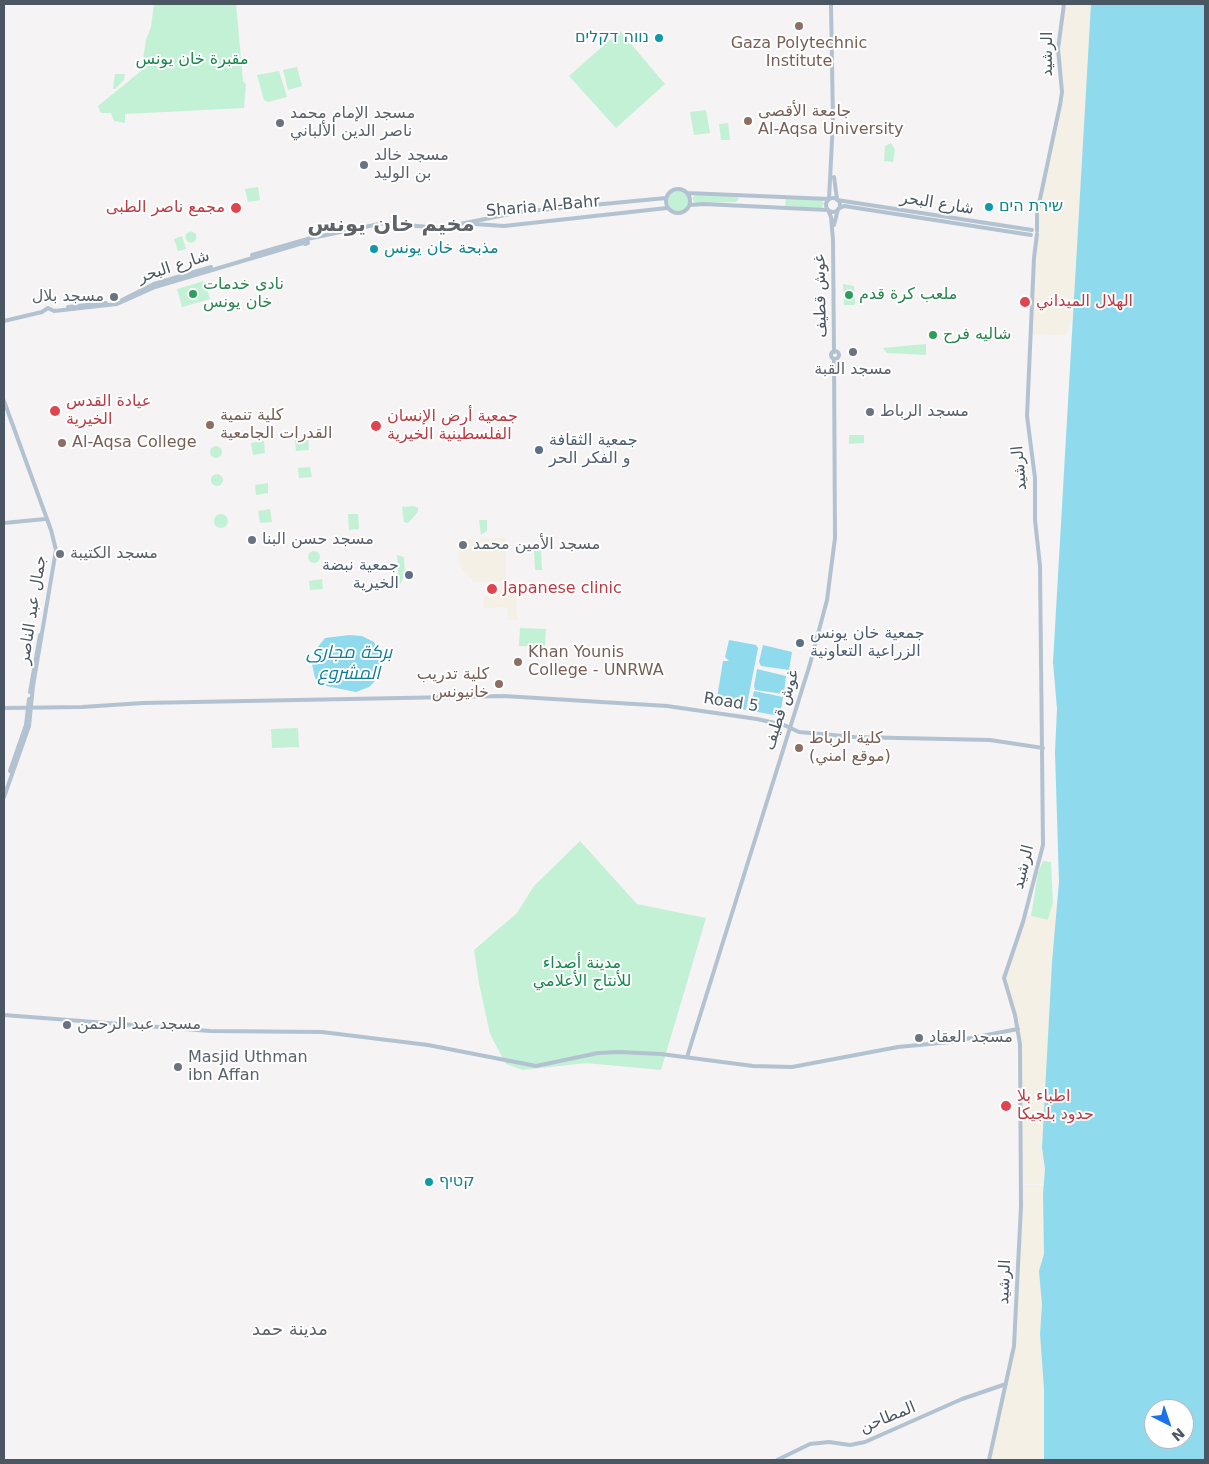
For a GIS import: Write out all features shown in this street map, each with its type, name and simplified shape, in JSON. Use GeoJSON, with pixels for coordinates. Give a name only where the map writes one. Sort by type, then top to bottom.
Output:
{"type":"FeatureCollection","features":[{"type":"Feature","properties":{"kind":"main road"},"geometry":{"type":"LineString","coordinates":[[828,210],[826,205],[829,199],[832,168],[831,4]]}},
{"type":"Feature","properties":{"kind":"main road","name":"الرشيد"},"geometry":{"type":"LineString","coordinates":[[989,1460],[1006,1384],[1015,1331],[1021,1206],[1021,1066],[1018,1028],[1004,978],[1023,922],[1035,869],[1042,855],[1043,748],[1040,566],[1035,520],[1035,478],[1027,416],[1036,242],[1034,233],[1062,92],[1058,49],[1064,4]]}},
{"type":"Feature","properties":{"kind":"main road"},"geometry":{"type":"LineString","coordinates":[[832,168],[837,200],[840,205],[838,209],[832,212],[828,210],[704,204],[690,205],[681,214],[673,213],[667,208],[666,198],[673,190],[681,189],[687,193],[837,200]]}},
{"type":"Feature","properties":{"kind":"main road"},"geometry":{"type":"LineString","coordinates":[[687,193],[690,205]]}},
{"type":"Feature","properties":{"kind":"main road"},"geometry":{"type":"LineString","coordinates":[[772,196],[773,207]]}},
{"type":"Feature","properties":{"kind":"main road","name":"Sharia Al-Bahr"},"geometry":{"type":"LineString","coordinates":[[470,224],[520,212],[666,198]]}},
{"type":"Feature","properties":{"kind":"main road","name":"شارع البحر"},"geometry":{"type":"LineString","coordinates":[[837,200],[1034,233]]}},
{"type":"Feature","properties":{"kind":"main road","name":"شارع البحر"},"geometry":{"type":"LineString","coordinates":[[838,209],[842,206],[1034,233]]}},
{"type":"Feature","properties":{"kind":"main road","name":"Sharia Al-Bahr"},"geometry":{"type":"LineString","coordinates":[[470,224],[504,226],[667,208]]}},
{"type":"Feature","properties":{"kind":"main road","name":"غوش قطيف"},"geometry":{"type":"LineString","coordinates":[[833,240],[835,218],[838,209]]}},
{"type":"Feature","properties":{"kind":"main road","name":"غوش قطيف"},"geometry":{"type":"LineString","coordinates":[[687,1057],[822,620],[832,570],[835,538],[834,359],[831,355],[834,352],[833,240],[832,218],[828,210]]}},
{"type":"Feature","properties":{"kind":"main road","name":"شارع البحر"},"geometry":{"type":"LineString","coordinates":[[4,322],[42,312],[48,308],[51,311],[120,300],[150,287],[178,278],[305,241],[372,224],[387,222],[440,228],[470,224]]}},
{"type":"Feature","properties":{"kind":"main road","name":"جمال عبد الناصر"},"geometry":{"type":"LineString","coordinates":[[4,403],[52,539],[54,554],[31,676],[31,708],[4,790]]}},
{"type":"Feature","properties":{"kind":"main road","name":"جمال عبد الناصر"},"geometry":{"type":"LineString","coordinates":[[4,403],[33,479],[56,548],[27,733],[4,797]]}},
{"type":"Feature","properties":{"kind":"main road"},"geometry":{"type":"LineString","coordinates":[[4,524],[45,519]]}},
{"type":"Feature","properties":{"kind":"main road","name":"Road 5"},"geometry":{"type":"LineString","coordinates":[[31,708],[143,703],[481,697],[631,703],[682,708],[775,724],[799,732],[870,739],[996,740],[1043,748]]}},
{"type":"Feature","properties":{"kind":"main road"},"geometry":{"type":"LineString","coordinates":[[4,708],[31,708]]}},
{"type":"Feature","properties":{"kind":"main road"},"geometry":{"type":"LineString","coordinates":[[4,1015],[210,1031],[322,1032],[450,1049],[529,1066],[548,1065],[598,1053],[640,1053],[753,1066],[792,1067],[898,1046],[950,1042],[1018,1028]]}},
{"type":"Feature","properties":{"kind":"main road","name":"المطاحن"},"geometry":{"type":"LineString","coordinates":[[777,1460],[810,1444],[825,1442],[850,1445],[866,1442],[962,1399],[1006,1384]]}},
{"type":"Feature","properties":{"kind":"green space","name":"مقبرة خان يونس"},"geometry":{"type":"Polygon","coordinates":[[[154,4],[236,4],[243,81],[246,84],[244,108],[125,114],[125,123],[114,121],[111,113],[101,113],[98,106],[141,71],[154,4]]]}},
{"type":"Feature","properties":{"kind":"green space"},"geometry":{"type":"Polygon","coordinates":[[[620,31],[665,84],[616,128],[569,76],[620,31]]]}},
{"type":"Feature","properties":{"kind":"green space"},"geometry":{"type":"Polygon","coordinates":[[[297,67],[302,86],[288,90],[283,70],[297,67]]]}},
{"type":"Feature","properties":{"kind":"green space"},"geometry":{"type":"Polygon","coordinates":[[[279,71],[287,97],[268,102],[264,100],[257,75],[279,71]]]}},
{"type":"Feature","properties":{"kind":"green space"},"geometry":{"type":"Polygon","coordinates":[[[115,74],[125,74],[124,80],[113,89],[115,74]]]}},
{"type":"Feature","properties":{"kind":"green space"},"geometry":{"type":"Polygon","coordinates":[[[706,110],[710,133],[694,135],[690,112],[706,110]]]}},
{"type":"Feature","properties":{"kind":"green space"},"geometry":{"type":"Polygon","coordinates":[[[728,123],[730,140],[721,140],[719,124],[728,123]]]}},
{"type":"Feature","properties":{"kind":"green space"},"geometry":{"type":"Polygon","coordinates":[[[891,143],[895,150],[893,162],[884,161],[885,146],[891,143]]]}},
{"type":"Feature","properties":{"kind":"green space"},"geometry":{"type":"Polygon","coordinates":[[[258,187],[260,200],[248,202],[245,189],[258,187]]]}},
{"type":"Feature","properties":{"kind":"green space"},"geometry":{"type":"Polygon","coordinates":[[[678,191],[685,194],[688,201],[685,208],[678,211],[671,208],[668,201],[671,194],[678,191]]]}},
{"type":"Feature","properties":{"kind":"green space"},"geometry":{"type":"Polygon","coordinates":[[[696,195],[736,196],[739,199],[736,202],[695,203],[692,198],[696,195]]]}},
{"type":"Feature","properties":{"kind":"green space"},"geometry":{"type":"Polygon","coordinates":[[[786,198],[822,200],[824,204],[821,208],[785,206],[786,198]]]}},
{"type":"Feature","properties":{"kind":"green space"},"geometry":{"type":"Polygon","coordinates":[[[191,231],[197,237],[191,243],[185,237],[191,231]]]}},
{"type":"Feature","properties":{"kind":"green space"},"geometry":{"type":"Polygon","coordinates":[[[182,236],[186,249],[178,251],[174,239],[182,236]]]}},
{"type":"Feature","properties":{"kind":"green space","name":"نادى خدمات خان يونس"},"geometry":{"type":"Polygon","coordinates":[[[204,281],[210,299],[182,307],[177,289],[204,281]]]}},
{"type":"Feature","properties":{"kind":"green space","name":"ملعب كرة قدم"},"geometry":{"type":"Polygon","coordinates":[[[843,284],[854,286],[855,305],[844,305],[843,284]]]}},
{"type":"Feature","properties":{"kind":"green space"},"geometry":{"type":"Polygon","coordinates":[[[926,344],[926,355],[887,353],[883,348],[926,344]]]}},
{"type":"Feature","properties":{"kind":"green space"},"geometry":{"type":"Polygon","coordinates":[[[849,435],[864,435],[864,443],[849,444],[849,435]]]}},
{"type":"Feature","properties":{"kind":"green space"},"geometry":{"type":"Polygon","coordinates":[[[308,437],[309,450],[296,451],[295,439],[308,437]]]}},
{"type":"Feature","properties":{"kind":"green space"},"geometry":{"type":"Polygon","coordinates":[[[264,441],[265,453],[253,455],[251,443],[264,441]]]}},
{"type":"Feature","properties":{"kind":"green space"},"geometry":{"type":"Polygon","coordinates":[[[218,446],[221,447],[221,457],[214,458],[211,457],[210,450],[211,447],[218,446]]]}},
{"type":"Feature","properties":{"kind":"green space"},"geometry":{"type":"Polygon","coordinates":[[[310,467],[312,477],[299,478],[298,468],[310,467]]]}},
{"type":"Feature","properties":{"kind":"green space"},"geometry":{"type":"Polygon","coordinates":[[[219,474],[222,475],[222,485],[215,486],[212,485],[211,478],[212,475],[219,474]]]}},
{"type":"Feature","properties":{"kind":"green space"},"geometry":{"type":"Polygon","coordinates":[[[268,483],[268,493],[256,495],[255,485],[268,483]]]}},
{"type":"Feature","properties":{"kind":"green space"},"geometry":{"type":"Polygon","coordinates":[[[414,506],[418,508],[418,512],[408,523],[404,522],[402,507],[414,506]]]}},
{"type":"Feature","properties":{"kind":"green space"},"geometry":{"type":"Polygon","coordinates":[[[270,509],[272,522],[260,523],[258,511],[270,509]]]}},
{"type":"Feature","properties":{"kind":"green space"},"geometry":{"type":"Polygon","coordinates":[[[221,514],[226,516],[228,521],[226,526],[221,528],[216,526],[214,521],[216,516],[221,514]]]}},
{"type":"Feature","properties":{"kind":"green space"},"geometry":{"type":"Polygon","coordinates":[[[348,514],[358,514],[359,529],[349,530],[348,514]]]}},
{"type":"Feature","properties":{"kind":"green space"},"geometry":{"type":"Polygon","coordinates":[[[479,520],[487,520],[487,531],[481,535],[479,520]]]}},
{"type":"Feature","properties":{"kind":"green space"},"geometry":{"type":"Polygon","coordinates":[[[541,550],[542,570],[535,570],[534,551],[541,550]]]}},
{"type":"Feature","properties":{"kind":"green space"},"geometry":{"type":"Polygon","coordinates":[[[312,551],[316,551],[320,557],[316,563],[312,563],[308,559],[308,555],[312,551]]]}},
{"type":"Feature","properties":{"kind":"green space"},"geometry":{"type":"Polygon","coordinates":[[[397,555],[404,557],[405,574],[399,587],[397,555]]]}},
{"type":"Feature","properties":{"kind":"green space"},"geometry":{"type":"Polygon","coordinates":[[[322,579],[323,589],[310,590],[309,581],[322,579]]]}},
{"type":"Feature","properties":{"kind":"green space"},"geometry":{"type":"Polygon","coordinates":[[[520,628],[546,629],[545,647],[519,646],[520,628]]]}},
{"type":"Feature","properties":{"kind":"green space"},"geometry":{"type":"Polygon","coordinates":[[[298,728],[299,747],[272,748],[271,729],[298,728]]]}},
{"type":"Feature","properties":{"kind":"green space","name":"مدينة أصداء للأنتاج الأعلامي"},"geometry":{"type":"Polygon","coordinates":[[[580,841],[637,904],[706,918],[661,1070],[586,1063],[523,1070],[506,1064],[490,1034],[474,950],[517,913],[534,886],[580,841]]]}},
{"type":"Feature","properties":{"kind":"green space"},"geometry":{"type":"Polygon","coordinates":[[[1043,861],[1051,862],[1053,903],[1048,920],[1031,916],[1038,873],[1043,861]]]}},
{"type":"Feature","properties":{"kind":"sand"},"geometry":{"type":"Polygon","coordinates":[[[1065,4],[1097,4],[1076,310],[1065,335],[1032,334],[1035,252],[1039,237],[1038,219],[1062,103],[1059,50],[1065,4]]]}},
{"type":"Feature","properties":{"kind":"sand"},"geometry":{"type":"Polygon","coordinates":[[[506,538],[506,581],[474,582],[459,565],[458,540],[506,538]]]}},
{"type":"Feature","properties":{"kind":"sand"},"geometry":{"type":"Polygon","coordinates":[[[516,584],[517,620],[508,620],[507,607],[484,608],[483,597],[495,596],[496,586],[516,584]]]}},
{"type":"Feature","properties":{"kind":"sand"},"geometry":{"type":"Polygon","coordinates":[[[1053,903],[1063,904],[1050,1003],[1047,1184],[1023,1184],[1021,1041],[1006,981],[1006,972],[1027,916],[1048,920],[1053,903]]]}},
{"type":"Feature","properties":{"kind":"sand"},"geometry":{"type":"Polygon","coordinates":[[[1023,1185],[1050,1185],[1053,1460],[991,1460],[1016,1336],[1023,1185]]]}},
{"type":"Feature","properties":{"kind":"water"},"geometry":{"type":"Polygon","coordinates":[[[1091,4],[1205,4],[1205,1460],[1044,1460],[1044,1389],[1040,1334],[1042,1305],[1039,1271],[1044,1254],[1043,1194],[1045,1169],[1042,1148],[1052,962],[1059,882],[1055,752],[1057,709],[1053,662],[1091,4]]]}},
{"type":"Feature","properties":{"kind":"water","name":"بركة مجارى المشروع"},"geometry":{"type":"Polygon","coordinates":[[[349,635],[362,636],[374,642],[381,658],[376,680],[369,687],[356,692],[321,685],[315,678],[312,664],[317,659],[317,648],[325,638],[349,635]]]}},
{"type":"Feature","properties":{"kind":"water"},"geometry":{"type":"Polygon","coordinates":[[[729,640],[756,645],[758,648],[746,710],[716,704],[723,661],[729,661],[725,657],[729,640]]]}},
{"type":"Feature","properties":{"kind":"water"},"geometry":{"type":"Polygon","coordinates":[[[763,645],[792,652],[789,670],[761,666],[759,662],[763,645]]]}},
{"type":"Feature","properties":{"kind":"water"},"geometry":{"type":"Polygon","coordinates":[[[757,669],[786,676],[784,694],[755,690],[757,669]]]}},
{"type":"Feature","properties":{"kind":"water"},"geometry":{"type":"Polygon","coordinates":[[[754,691],[783,697],[780,716],[752,711],[750,708],[754,691]]]}},
{"type":"Feature","properties":{"kind":"place","name":"Gaza Polytechnic Institute"},"geometry":{"type":"Point","coordinates":[799,26]}},
{"type":"Feature","properties":{"kind":"place","name":"נווה דקלים"},"geometry":{"type":"Point","coordinates":[659,38]}},
{"type":"Feature","properties":{"kind":"place","name":"جامعة الأقصى Al-Aqsa University"},"geometry":{"type":"Point","coordinates":[748,121]}},
{"type":"Feature","properties":{"kind":"place","name":"مسجد الإمام محمد ناصر الدين الألباني"},"geometry":{"type":"Point","coordinates":[280,123]}},
{"type":"Feature","properties":{"kind":"place","name":"مسجد خالد بن الوليد"},"geometry":{"type":"Point","coordinates":[364,165]}},
{"type":"Feature","properties":{"kind":"place","name":"שירת הים"},"geometry":{"type":"Point","coordinates":[989,207]}},
{"type":"Feature","properties":{"kind":"place","name":"مجمع ناصر الطبى"},"geometry":{"type":"Point","coordinates":[236,208]}},
{"type":"Feature","properties":{"kind":"place","name":"مذبحة خان يونس"},"geometry":{"type":"Point","coordinates":[374,249]}},
{"type":"Feature","properties":{"kind":"place","name":"نادى خدمات خان يونس"},"geometry":{"type":"Point","coordinates":[193,294]}},
{"type":"Feature","properties":{"kind":"place","name":"ملعب كرة قدم"},"geometry":{"type":"Point","coordinates":[849,295]}},
{"type":"Feature","properties":{"kind":"place","name":"مسجد بلال"},"geometry":{"type":"Point","coordinates":[114,297]}},
{"type":"Feature","properties":{"kind":"place","name":"الهلال الميداني"},"geometry":{"type":"Point","coordinates":[1025,302]}},
{"type":"Feature","properties":{"kind":"place","name":"شاليه فرح"},"geometry":{"type":"Point","coordinates":[933,335]}},
{"type":"Feature","properties":{"kind":"place","name":"مسجد القبة"},"geometry":{"type":"Point","coordinates":[853,352]}},
{"type":"Feature","properties":{"kind":"place","name":"عيادة القدس الخيرية"},"geometry":{"type":"Point","coordinates":[55,411]}},
{"type":"Feature","properties":{"kind":"place","name":"مسجد الرباط"},"geometry":{"type":"Point","coordinates":[870,412]}},
{"type":"Feature","properties":{"kind":"place","name":"كلية تنمية القدرات الجامعية"},"geometry":{"type":"Point","coordinates":[210,425]}},
{"type":"Feature","properties":{"kind":"place","name":"جمعية أرض الإنسان الفلسطينية الخيرية"},"geometry":{"type":"Point","coordinates":[376,426]}},
{"type":"Feature","properties":{"kind":"place","name":"Al-Aqsa College"},"geometry":{"type":"Point","coordinates":[62,443]}},
{"type":"Feature","properties":{"kind":"place","name":"جمعية الثقافة و الفكر الحر"},"geometry":{"type":"Point","coordinates":[539,450]}},
{"type":"Feature","properties":{"kind":"place","name":"مسجد حسن البنا"},"geometry":{"type":"Point","coordinates":[252,540]}},
{"type":"Feature","properties":{"kind":"place","name":"مسجد الأمين محمد"},"geometry":{"type":"Point","coordinates":[463,545]}},
{"type":"Feature","properties":{"kind":"place","name":"مسجد الكتيبة"},"geometry":{"type":"Point","coordinates":[60,554]}},
{"type":"Feature","properties":{"kind":"place","name":"جمعية نبضة الخيرية"},"geometry":{"type":"Point","coordinates":[409,575]}},
{"type":"Feature","properties":{"kind":"place","name":"Japanese clinic"},"geometry":{"type":"Point","coordinates":[492,589]}},
{"type":"Feature","properties":{"kind":"place","name":"جمعية خان يونس الزراعية التعاونية"},"geometry":{"type":"Point","coordinates":[800,643]}},
{"type":"Feature","properties":{"kind":"place","name":"Khan Younis College - UNRWA"},"geometry":{"type":"Point","coordinates":[518,662]}},
{"type":"Feature","properties":{"kind":"place","name":"كلية تدريب خانيونس"},"geometry":{"type":"Point","coordinates":[499,684]}},
{"type":"Feature","properties":{"kind":"place","name":"كلية الرباط (موقع امني)"},"geometry":{"type":"Point","coordinates":[799,748]}},
{"type":"Feature","properties":{"kind":"place","name":"مسجد عبد الرحمن"},"geometry":{"type":"Point","coordinates":[67,1025]}},
{"type":"Feature","properties":{"kind":"place","name":"مسجد العقاد"},"geometry":{"type":"Point","coordinates":[919,1038]}},
{"type":"Feature","properties":{"kind":"place","name":"Masjid Uthman ibn Affan"},"geometry":{"type":"Point","coordinates":[178,1067]}},
{"type":"Feature","properties":{"kind":"place","name":"اطباء بلا حدود بلجيكا"},"geometry":{"type":"Point","coordinates":[1006,1106]}},
{"type":"Feature","properties":{"kind":"place","name":"קטיף"},"geometry":{"type":"Point","coordinates":[429,1182]}},
{"type":"Feature","properties":{"kind":"district","name":"مخيم خان يونس"},"geometry":{"type":"Point","coordinates":[391,226]}},
{"type":"Feature","properties":{"kind":"district","name":"مدينة حمد"},"geometry":{"type":"Point","coordinates":[290,1330]}}]}
